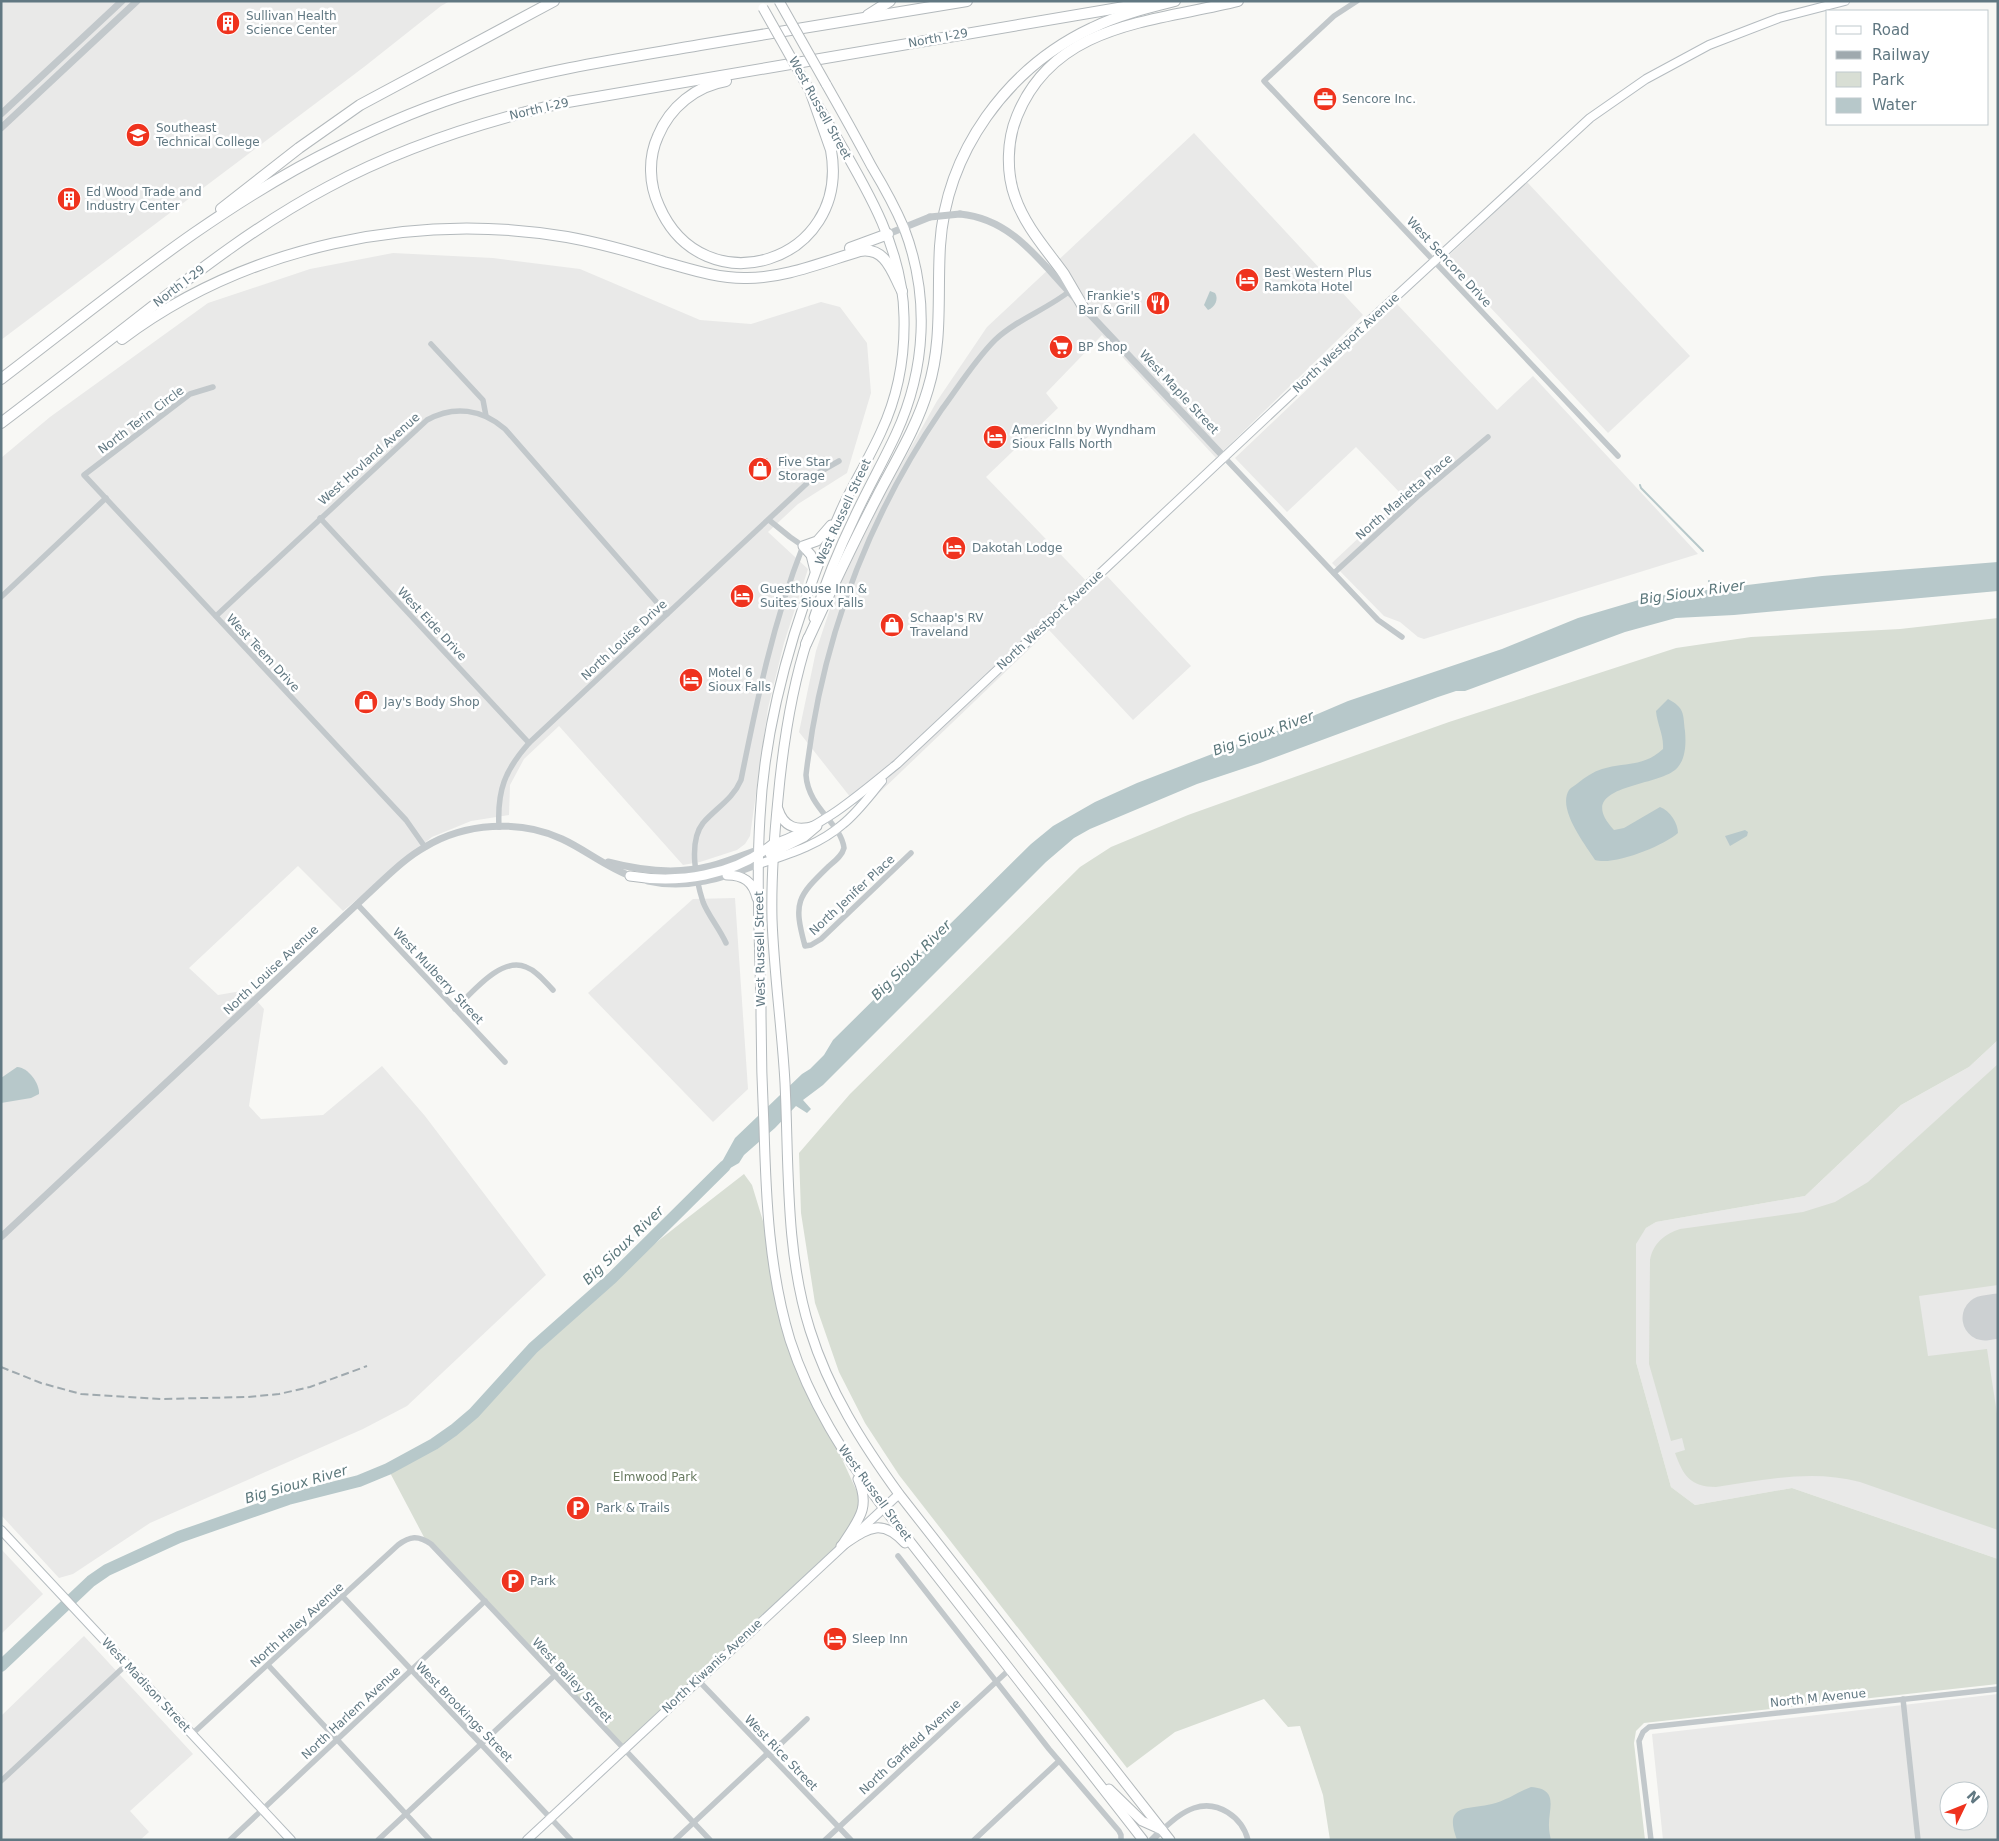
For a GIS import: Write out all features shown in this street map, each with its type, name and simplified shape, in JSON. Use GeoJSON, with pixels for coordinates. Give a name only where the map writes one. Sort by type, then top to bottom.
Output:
{"type":"FeatureCollection","features":[{"type":"Feature","properties":{"kind":"highway"},"geometry":{"type":"LineString","coordinates":[[169,252],[226,204],[338,119],[396,84],[554,1]]}},
{"type":"Feature","properties":{"kind":"highway","name":"West Russell Street"},"geometry":{"type":"LineString","coordinates":[[779,1],[891,200],[903,227],[914,262],[921,305],[921,341],[915,381],[896,433],[855,515],[834,564],[806,644],[789,714],[773,852],[772,918],[784,1061],[790,1208],[795,1263],[810,1331],[833,1390],[863,1444],[899,1494],[1170,1840]]}},
{"type":"Feature","properties":{"kind":"highway"},"geometry":{"type":"LineString","coordinates":[[862,18],[890,1]]}},
{"type":"Feature","properties":{"kind":"highway"},"geometry":{"type":"LineString","coordinates":[[1,379],[169,252],[256,193],[315,158],[380,127],[473,92],[572,68],[968,1]]}},
{"type":"Feature","properties":{"kind":"highway","name":"North I-29"},"geometry":{"type":"LineString","coordinates":[[1,424],[168,294],[255,230],[329,186],[394,155],[463,129],[528,110],[615,93],[1159,1]]}},
{"type":"Feature","properties":{"kind":"highway"},"geometry":{"type":"LineString","coordinates":[[806,644],[838,574],[915,423],[928,390],[939,334],[940,247],[947,200],[959,167],[977,130],[1011,86],[1029,69],[1062,44],[1113,19],[1142,9],[1175,1]]}},
{"type":"Feature","properties":{"kind":"highway"},"geometry":{"type":"LineString","coordinates":[[1085,310],[1029,226],[1020,210],[1011,182],[1009,165],[1012,134],[1015,121],[1026,97],[1042,75],[1059,59],[1080,45],[1106,32],[1142,20],[1238,1]]}},
{"type":"Feature","properties":{"kind":"highway","name":"West Russell Street"},"geometry":{"type":"LineString","coordinates":[[762,5],[888,234],[902,291],[904,312],[903,354],[897,388],[882,430],[840,514],[816,571],[792,640],[774,713],[764,774],[759,856],[761,1084],[765,1181],[772,1251],[779,1294],[790,1338],[811,1395],[848,1459],[883,1507],[1142,1840]]}},
{"type":"Feature","properties":{"kind":"highway"},"geometry":{"type":"LineString","coordinates":[[778,65],[756,76],[714,83],[693,94],[676,108],[662,127],[655,143],[651,162],[653,188],[662,212],[671,227],[683,240],[713,258],[751,262],[775,257],[787,251],[808,235],[828,205],[834,172],[831,150],[811,93]]}},
{"type":"Feature","properties":{"kind":"highway"},"geometry":{"type":"LineString","coordinates":[[90,355],[110,347],[163,310],[207,287],[245,271],[316,248],[360,238],[403,232],[474,229],[547,234],[590,242],[706,274],[730,278],[762,277],[793,271],[860,251],[873,251],[884,257],[902,291]]}},
{"type":"Feature","properties":{"kind":"highway"},"geometry":{"type":"LineString","coordinates":[[793,271],[888,234]]}},
{"type":"Feature","properties":{"kind":"highway"},"geometry":{"type":"LineString","coordinates":[[816,571],[811,555],[803,546],[811,544],[822,537],[840,514]]}},
{"type":"Feature","properties":{"kind":"highway"},"geometry":{"type":"LineString","coordinates":[[778,803],[780,814],[789,825],[803,829],[817,826]]}},
{"type":"Feature","properties":{"kind":"highway"},"geometry":{"type":"LineString","coordinates":[[630,876],[664,879],[697,876],[721,871],[773,852],[804,837],[817,826]]}},
{"type":"Feature","properties":{"kind":"highway"},"geometry":{"type":"LineString","coordinates":[[728,875],[740,876],[752,886],[758,899],[759,912]]}},
{"type":"Feature","properties":{"kind":"highway"},"geometry":{"type":"LineString","coordinates":[[841,1546],[858,1520],[865,1501],[862,1488],[848,1459]]}},
{"type":"Feature","properties":{"kind":"highway"},"geometry":{"type":"LineString","coordinates":[[841,1546],[868,1530],[886,1528],[899,1536],[933,1571]]}},
{"type":"Feature","properties":{"kind":"highway"},"geometry":{"type":"LineString","coordinates":[[1086,1766],[1142,1821],[1162,1830]]}},
{"type":"Feature","properties":{"kind":"main road","name":"North Westport Avenue"},"geometry":{"type":"LineString","coordinates":[[817,826],[897,764],[1224,456],[1590,118],[1640,83],[1709,44],[1742,30],[1779,18],[1845,1]]}},
{"type":"Feature","properties":{"kind":"main road","name":"North Westport Avenue"},"geometry":{"type":"LineString","coordinates":[[759,856],[810,846],[836,830],[853,814],[897,764]]}},
{"type":"Feature","properties":{"kind":"main road","name":"North Kiwanis Avenue"},"geometry":{"type":"LineString","coordinates":[[527,1840],[899,1494]]}},
{"type":"Feature","properties":{"kind":"main road","name":"West Madison Street"},"geometry":{"type":"LineString","coordinates":[[1,1530],[291,1840]]}},
{"type":"Feature","properties":{"kind":"street"},"geometry":{"type":"LineString","coordinates":[[1,114],[122,1]]}},
{"type":"Feature","properties":{"kind":"street"},"geometry":{"type":"LineString","coordinates":[[1,128],[137,1]]}},
{"type":"Feature","properties":{"kind":"street","name":"West Sencore Drive"},"geometry":{"type":"LineString","coordinates":[[1357,1],[1334,16],[1264,81],[1618,456]]}},
{"type":"Feature","properties":{"kind":"street"},"geometry":{"type":"LineString","coordinates":[[836,830],[808,792],[806,775],[818,700],[834,633],[846,596],[868,541],[904,471],[930,428],[987,350],[1007,330],[1070,290],[1010,231],[983,218],[960,214],[930,217],[888,234]]}},
{"type":"Feature","properties":{"kind":"street","name":"West Maple Street"},"geometry":{"type":"LineString","coordinates":[[1085,310],[1384,625],[1402,637]]}},
{"type":"Feature","properties":{"kind":"street"},"geometry":{"type":"LineString","coordinates":[[431,344],[483,400],[486,416]]}},
{"type":"Feature","properties":{"kind":"street","name":"North Terin Circle"},"geometry":{"type":"LineString","coordinates":[[84,475],[190,394],[213,387]]}},
{"type":"Feature","properties":{"kind":"street","name":"West Hovland Avenue"},"geometry":{"type":"LineString","coordinates":[[216,616],[427,420],[442,413],[458,410],[486,416],[505,429],[667,614]]}},
{"type":"Feature","properties":{"kind":"street","name":"North Marietta Place"},"geometry":{"type":"LineString","coordinates":[[1334,573],[1412,502],[1488,437]]}},
{"type":"Feature","properties":{"kind":"street","name":"North Louise Drive"},"geometry":{"type":"LineString","coordinates":[[498,826],[498,803],[502,786],[514,761],[529,743],[818,473],[839,461]]}},
{"type":"Feature","properties":{"kind":"street","name":"West Teem Drive"},"geometry":{"type":"LineString","coordinates":[[84,475],[406,820],[425,846]]}},
{"type":"Feature","properties":{"kind":"street"},"geometry":{"type":"LineString","coordinates":[[1,597],[106,498]]}},
{"type":"Feature","properties":{"kind":"street","name":"West Eide Drive"},"geometry":{"type":"LineString","coordinates":[[320,518],[529,743]]}},
{"type":"Feature","properties":{"kind":"street"},"geometry":{"type":"LineString","coordinates":[[769,520],[803,546]]}},
{"type":"Feature","properties":{"kind":"street","name":"West Russell Street"},"geometry":{"type":"LineString","coordinates":[[726,942],[703,902],[694,852],[698,832],[706,821],[734,794],[740,780],[770,642],[803,546]]}},
{"type":"Feature","properties":{"kind":"street","name":"North Louise Avenue"},"geometry":{"type":"LineString","coordinates":[[1,1237],[357,904],[398,867],[425,846],[462,832],[498,826],[525,828],[548,833],[570,843],[630,876]]}},
{"type":"Feature","properties":{"kind":"street","name":"North Jenifer Place"},"geometry":{"type":"LineString","coordinates":[[836,830],[844,844],[843,852],[806,890],[799,904],[800,926],[805,946],[814,944],[821,939],[911,854]]}},
{"type":"Feature","properties":{"kind":"street","name":"North Louise Avenue"},"geometry":{"type":"LineString","coordinates":[[598,859],[650,871],[676,871],[697,876],[728,875],[759,856]]}},
{"type":"Feature","properties":{"kind":"street","name":"West Mulberry Street"},"geometry":{"type":"LineString","coordinates":[[357,904],[505,1062]]}},
{"type":"Feature","properties":{"kind":"street"},"geometry":{"type":"LineString","coordinates":[[455,1008],[495,972],[510,965],[520,965],[530,969],[553,990]]}},
{"type":"Feature","properties":{"kind":"street","name":"North Haley Avenue"},"geometry":{"type":"LineString","coordinates":[[192,1734],[398,1545],[412,1537],[418,1537]]}},
{"type":"Feature","properties":{"kind":"street","name":"West Bailey Street"},"geometry":{"type":"LineString","coordinates":[[418,1537],[431,1544],[710,1840]]}},
{"type":"Feature","properties":{"kind":"street","name":"West Russell Street"},"geometry":{"type":"LineString","coordinates":[[898,1556],[1059,1761],[1119,1831],[1121,1839]]}},
{"type":"Feature","properties":{"kind":"street","name":"West Brookings Street"},"geometry":{"type":"LineString","coordinates":[[343,1597],[571,1840]]}},
{"type":"Feature","properties":{"kind":"street","name":"North Harlem Avenue"},"geometry":{"type":"LineString","coordinates":[[230,1840],[485,1601]]}},
{"type":"Feature","properties":{"kind":"street"},"geometry":{"type":"LineString","coordinates":[[1,1780],[127,1664]]}},
{"type":"Feature","properties":{"kind":"street"},"geometry":{"type":"LineString","coordinates":[[268,1666],[430,1840]]}},
{"type":"Feature","properties":{"kind":"street","name":"North Garfield Avenue"},"geometry":{"type":"LineString","coordinates":[[825,1840],[1010,1669]]}},
{"type":"Feature","properties":{"kind":"street"},"geometry":{"type":"LineString","coordinates":[[378,1840],[555,1675]]}},
{"type":"Feature","properties":{"kind":"street","name":"West Rice Street"},"geometry":{"type":"LineString","coordinates":[[698,1680],[850,1840]]}},
{"type":"Feature","properties":{"kind":"street","name":"North M Avenue"},"geometry":{"type":"LineString","coordinates":[[1650,1840],[1639,1740],[1643,1732],[1649,1727],[1998,1689]]}},
{"type":"Feature","properties":{"kind":"street"},"geometry":{"type":"LineString","coordinates":[[1903,1699],[1918,1840]]}},
{"type":"Feature","properties":{"kind":"street"},"geometry":{"type":"LineString","coordinates":[[675,1840],[807,1719]]}},
{"type":"Feature","properties":{"kind":"street"},"geometry":{"type":"LineString","coordinates":[[974,1840],[1059,1761]]}},
{"type":"Feature","properties":{"kind":"street"},"geometry":{"type":"LineString","coordinates":[[1152,1840],[1185,1812],[1204,1806],[1223,1809],[1232,1815],[1243,1828],[1248,1840]]}},
{"type":"Feature","properties":{"kind":"shaded area","name":"Southeast Technical College"},"geometry":{"type":"Polygon","coordinates":[[[1,1],[450,1],[1,340],[1,1]]]}},
{"type":"Feature","properties":{"kind":"shaded area"},"geometry":{"type":"Polygon","coordinates":[[[1194,133],[1363,315],[1216,458],[1102,335],[1046,393],[1058,408],[986,477],[1093,588],[1107,576],[1191,666],[1133,720],[1049,630],[879,793],[862,812],[799,732],[816,651],[834,597],[883,497],[937,401],[987,327],[1194,133]]]}},
{"type":"Feature","properties":{"kind":"shaded area"},"geometry":{"type":"Polygon","coordinates":[[[1527,182],[1690,356],[1608,433],[1445,259],[1527,182]]]}},
{"type":"Feature","properties":{"kind":"shaded area"},"geometry":{"type":"Polygon","coordinates":[[[393,253],[493,258],[580,269],[700,320],[751,324],[821,302],[840,307],[867,343],[871,393],[847,473],[798,504],[768,532],[808,569],[784,643],[768,708],[750,836],[745,844],[737,850],[700,862],[683,865],[559,726],[524,759],[510,785],[509,815],[471,821],[432,837],[343,911],[298,866],[189,968],[218,995],[247,990],[264,1009],[249,1106],[261,1119],[323,1115],[382,1066],[425,1116],[546,1275],[407,1406],[363,1429],[150,1523],[73,1574],[59,1578],[1,1515],[1,458],[50,417],[208,303],[310,269],[393,253]]]}},
{"type":"Feature","properties":{"kind":"shaded area"},"geometry":{"type":"Polygon","coordinates":[[[1397,304],[1497,410],[1533,376],[1698,554],[1424,639],[1418,637],[1400,622],[1384,616],[1332,563],[1403,496],[1356,447],[1287,512],[1235,458],[1397,304]]]}},
{"type":"Feature","properties":{"kind":"shaded area"},"geometry":{"type":"Polygon","coordinates":[[[735,898],[748,1089],[713,1122],[588,993],[693,899],[735,898]]]}},
{"type":"Feature","properties":{"kind":"shaded area"},"geometry":{"type":"Polygon","coordinates":[[[1998,1040],[1998,1559],[1792,1488],[1695,1505],[1671,1487],[1636,1362],[1636,1243],[1639,1238],[1646,1228],[1656,1222],[1805,1196],[1901,1105],[1969,1067],[1998,1040]]]}},
{"type":"Feature","properties":{"kind":"shaded area"},"geometry":{"type":"Polygon","coordinates":[[[1,1549],[43,1594],[1,1634],[1,1549]]]}},
{"type":"Feature","properties":{"kind":"shaded area"},"geometry":{"type":"Polygon","coordinates":[[[84,1636],[193,1754],[130,1811],[149,1832],[140,1840],[1,1840],[1,1716],[84,1636]]]}},
{"type":"Feature","properties":{"kind":"shaded area"},"geometry":{"type":"Polygon","coordinates":[[[1998,1694],[1998,1840],[1663,1840],[1652,1734],[1998,1694]]]}},
{"type":"Feature","properties":{"kind":"green space"},"geometry":{"type":"Polygon","coordinates":[[[1998,618],[1998,1040],[1969,1067],[1901,1105],[1805,1196],[1656,1222],[1646,1228],[1636,1244],[1636,1362],[1671,1487],[1695,1505],[1792,1488],[1998,1559],[1998,1684],[1644,1723],[1636,1731],[1634,1743],[1645,1840],[1330,1840],[1323,1795],[1300,1726],[1288,1727],[1264,1699],[1175,1732],[1127,1768],[899,1475],[865,1423],[839,1372],[815,1303],[801,1213],[799,1153],[850,1094],[1080,867],[1111,847],[1188,815],[1449,722],[1676,648],[1751,637],[1900,629],[1998,618]]]}},
{"type":"Feature","properties":{"kind":"green space"},"geometry":{"type":"Polygon","coordinates":[[[1998,1064],[1998,1285],[1919,1296],[1928,1356],[1987,1349],[1998,1420],[1998,1530],[1860,1482],[1842,1478],[1824,1476],[1788,1477],[1716,1487],[1700,1485],[1694,1482],[1681,1468],[1675,1453],[1685,1450],[1682,1438],[1671,1441],[1649,1364],[1650,1260],[1657,1244],[1669,1234],[1680,1229],[1803,1212],[1835,1202],[1868,1182],[1998,1064]]]}},
{"type":"Feature","properties":{"kind":"green space","name":"Elmwood Park"},"geometry":{"type":"Polygon","coordinates":[[[744,1174],[752,1185],[772,1251],[790,1338],[821,1413],[864,1507],[841,1546],[623,1749],[425,1539],[388,1469],[432,1445],[456,1428],[482,1404],[542,1340],[578,1308],[648,1249],[744,1174]]]}},
{"type":"Feature","properties":{"kind":"water"},"geometry":{"type":"Polygon","coordinates":[[[1210,291],[1216,295],[1216,303],[1208,310],[1204,305],[1210,291]]]}},
{"type":"Feature","properties":{"kind":"water"},"geometry":{"type":"Polygon","coordinates":[[[1998,562],[1998,591],[1734,615],[1676,618],[1625,632],[1465,691],[1456,691],[1438,697],[1260,763],[1197,784],[1090,829],[1074,838],[1046,862],[823,1085],[803,1100],[811,1109],[807,1113],[796,1106],[775,1128],[744,1155],[739,1163],[713,1178],[735,1138],[802,1074],[810,1069],[824,1055],[833,1040],[1031,844],[1053,826],[1095,802],[1137,783],[1280,730],[1348,701],[1502,649],[1578,618],[1649,597],[1822,576],[1998,562]]]}},
{"type":"Feature","properties":{"kind":"water"},"geometry":{"type":"Polygon","coordinates":[[[1668,699],[1678,705],[1683,716],[1685,745],[1681,763],[1669,774],[1611,795],[1603,803],[1603,815],[1614,830],[1624,828],[1660,807],[1673,818],[1677,825],[1678,833],[1661,844],[1626,858],[1603,861],[1595,860],[1579,836],[1569,816],[1566,798],[1569,790],[1595,772],[1649,759],[1663,749],[1656,711],[1668,699]]]}},
{"type":"Feature","properties":{"kind":"water"},"geometry":{"type":"Polygon","coordinates":[[[1745,830],[1748,832],[1747,836],[1730,846],[1725,836],[1745,830]]]}},
{"type":"Feature","properties":{"kind":"water"},"geometry":{"type":"Polygon","coordinates":[[[17,1067],[29,1073],[38,1086],[39,1094],[31,1098],[1,1103],[1,1078],[17,1067]]]}},
{"type":"Feature","properties":{"kind":"water"},"geometry":{"type":"Polygon","coordinates":[[[1531,1787],[1546,1792],[1549,1796],[1551,1840],[1457,1840],[1453,1828],[1453,1820],[1455,1814],[1460,1810],[1497,1803],[1531,1787]]]}},
{"type":"Feature","properties":{"kind":"waterway"},"geometry":{"type":"LineString","coordinates":[[1640,485],[1703,551]]}},
{"type":"Feature","properties":{"kind":"waterway"},"geometry":{"type":"LineString","coordinates":[[1709,581],[1710,591]]}},
{"type":"Feature","properties":{"kind":"waterway","name":"Big Sioux River"},"geometry":{"type":"LineString","coordinates":[[1,1666],[91,1581],[107,1570],[179,1537],[288,1499],[359,1481],[388,1469],[434,1444],[474,1413],[533,1348],[612,1278],[725,1166]]}},
{"type":"Feature","properties":{"kind":"runway"},"geometry":{"type":"LineString","coordinates":[[1985,1318],[1998,1316]]}},
{"type":"Feature","properties":{"kind":"railway"},"geometry":{"type":"LineString","coordinates":[[1,1367],[41,1383],[81,1394],[161,1399],[248,1397],[279,1394],[310,1387],[367,1366]]}},
{"type":"Feature","properties":{"kind":"place","name":"Sullivan Health Science Center"},"geometry":{"type":"Point","coordinates":[228,23]}},
{"type":"Feature","properties":{"kind":"place","name":"Sencore Inc."},"geometry":{"type":"Point","coordinates":[1325,99]}},
{"type":"Feature","properties":{"kind":"place","name":"Southeast Technical College"},"geometry":{"type":"Point","coordinates":[138,135]}},
{"type":"Feature","properties":{"kind":"place","name":"Ed Wood Trade and Industry Center"},"geometry":{"type":"Point","coordinates":[69,199]}},
{"type":"Feature","properties":{"kind":"place","name":"Best Western Plus Ramkota Hotel"},"geometry":{"type":"Point","coordinates":[1247,280]}},
{"type":"Feature","properties":{"kind":"place","name":"Frankie's Bar & Grill"},"geometry":{"type":"Point","coordinates":[1158,303]}},
{"type":"Feature","properties":{"kind":"place","name":"BP Shop"},"geometry":{"type":"Point","coordinates":[1061,347]}},
{"type":"Feature","properties":{"kind":"place","name":"AmericInn by Wyndham Sioux Falls North"},"geometry":{"type":"Point","coordinates":[995,437]}},
{"type":"Feature","properties":{"kind":"place","name":"Five Star Storage"},"geometry":{"type":"Point","coordinates":[760,469]}},
{"type":"Feature","properties":{"kind":"place","name":"Dakotah Lodge"},"geometry":{"type":"Point","coordinates":[954,548]}},
{"type":"Feature","properties":{"kind":"place","name":"Guesthouse Inn & Suites Sioux Falls"},"geometry":{"type":"Point","coordinates":[742,596]}},
{"type":"Feature","properties":{"kind":"place","name":"Schaap's RV Traveland"},"geometry":{"type":"Point","coordinates":[892,625]}},
{"type":"Feature","properties":{"kind":"place","name":"Motel 6 Sioux Falls"},"geometry":{"type":"Point","coordinates":[691,680]}},
{"type":"Feature","properties":{"kind":"place","name":"Jay's Body Shop"},"geometry":{"type":"Point","coordinates":[366,702]}},
{"type":"Feature","properties":{"kind":"place","name":"Park & Trails"},"geometry":{"type":"Point","coordinates":[578,1508]}},
{"type":"Feature","properties":{"kind":"place","name":"Park"},"geometry":{"type":"Point","coordinates":[513,1581]}},
{"type":"Feature","properties":{"kind":"place","name":"Sleep Inn"},"geometry":{"type":"Point","coordinates":[835,1639]}}]}
